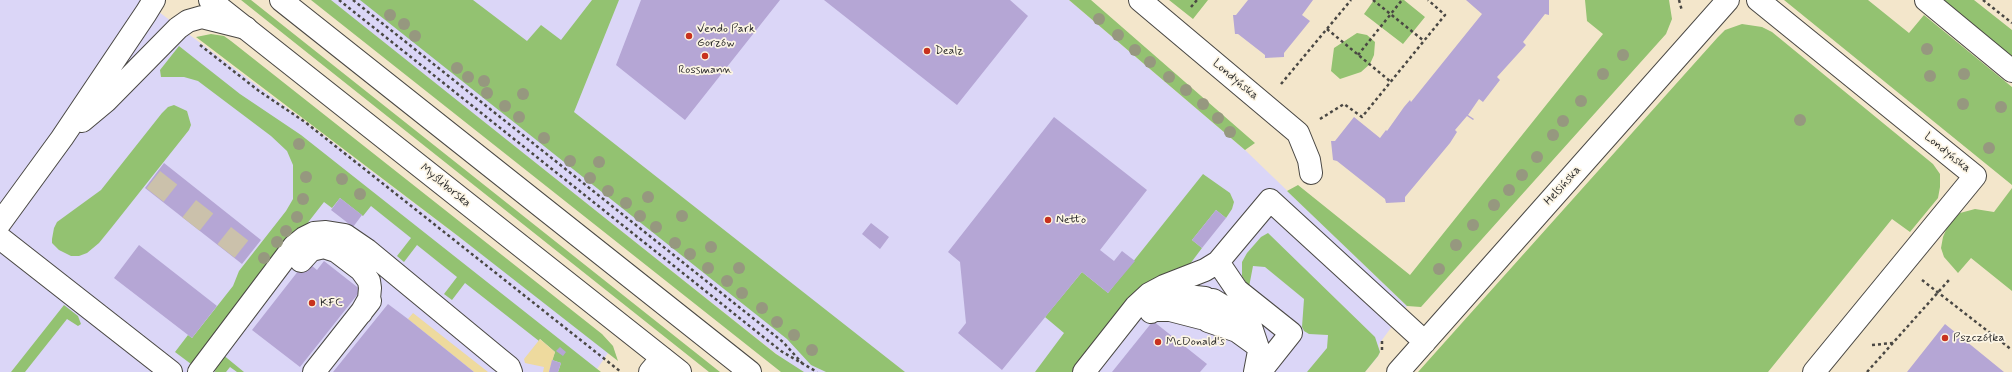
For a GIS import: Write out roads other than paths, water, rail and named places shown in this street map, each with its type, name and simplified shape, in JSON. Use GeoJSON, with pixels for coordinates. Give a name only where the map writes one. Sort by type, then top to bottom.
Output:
{"type":"FeatureCollection","features":[{"type":"Feature","properties":{"kind":"street"},"geometry":{"type":"LineString","coordinates":[[0,223],[62,138],[154,0]]}},
{"type":"Feature","properties":{"kind":"street","name":"Myśliborska"},"geometry":{"type":"LineString","coordinates":[[210,0],[656,365],[680,372]]}},
{"type":"Feature","properties":{"kind":"street"},"geometry":{"type":"LineString","coordinates":[[281,0],[750,372]]}},
{"type":"Feature","properties":{"kind":"street","name":"Londyńska"},"geometry":{"type":"LineString","coordinates":[[1140,0],[1298,133],[1309,160],[1311,173]]}},
{"type":"Feature","properties":{"kind":"street","name":"Helsińska"},"geometry":{"type":"LineString","coordinates":[[1398,372],[1728,0]]}},
{"type":"Feature","properties":{"kind":"street","name":"Londyńska"},"geometry":{"type":"LineString","coordinates":[[1758,0],[1976,176],[1814,372]]}},
{"type":"Feature","properties":{"kind":"street"},"geometry":{"type":"LineString","coordinates":[[1926,0],[2012,71]]}},
{"type":"Feature","properties":{"kind":"street"},"geometry":{"type":"LineString","coordinates":[[62,138],[102,105],[179,28],[188,21],[202,17],[247,29]]}},
{"type":"Feature","properties":{"kind":"street"},"geometry":{"type":"LineString","coordinates":[[1084,372],[1136,306],[1149,294],[1164,286],[1205,270],[1218,262],[1270,200],[1424,342]]}},
{"type":"Feature","properties":{"kind":"street"},"geometry":{"type":"LineString","coordinates":[[199,372],[294,246],[304,238],[314,233],[326,232],[345,235],[394,271],[499,359],[511,372]]}},
{"type":"Feature","properties":{"kind":"street"},"geometry":{"type":"LineString","coordinates":[[0,238],[171,372]]}},
{"type":"Feature","properties":{"kind":"street"},"geometry":{"type":"LineString","coordinates":[[232,328],[238,323],[259,315],[305,256],[312,250],[318,248],[330,248],[336,251],[361,270],[367,278],[370,284],[370,295],[361,313]]}},
{"type":"Feature","properties":{"kind":"street"},"geometry":{"type":"LineString","coordinates":[[1218,262],[1237,290],[1291,333],[1260,372]]}},
{"type":"Feature","properties":{"kind":"street"},"geometry":{"type":"LineString","coordinates":[[314,372],[394,271]]}},
{"type":"Feature","properties":{"kind":"street"},"geometry":{"type":"LineString","coordinates":[[1102,372],[1153,310],[1164,302],[1182,297],[1207,309],[1253,342],[1257,347],[1259,358],[1255,372]]}},
{"type":"Feature","properties":{"kind":"tunnel"},"geometry":{"type":"LineString","coordinates":[[155,195],[174,171]]}},
{"type":"Feature","properties":{"kind":"tunnel"},"geometry":{"type":"LineString","coordinates":[[191,224],[210,200]]}},
{"type":"Feature","properties":{"kind":"tunnel"},"geometry":{"type":"LineString","coordinates":[[226,251],[245,227]]}},
{"type":"Feature","properties":{"kind":"place","name":"Vendo Park Gorzów"},"geometry":{"type":"Point","coordinates":[689,36]}},
{"type":"Feature","properties":{"kind":"place","name":"Dealz"},"geometry":{"type":"Point","coordinates":[927,51]}},
{"type":"Feature","properties":{"kind":"place","name":"Rossmann"},"geometry":{"type":"Point","coordinates":[705,56]}},
{"type":"Feature","properties":{"kind":"place","name":"Netto"},"geometry":{"type":"Point","coordinates":[1048,220]}},
{"type":"Feature","properties":{"kind":"place","name":"KFC"},"geometry":{"type":"Point","coordinates":[312,303]}},
{"type":"Feature","properties":{"kind":"place","name":"Pszczółka"},"geometry":{"type":"Point","coordinates":[1945,338]}},
{"type":"Feature","properties":{"kind":"place","name":"McDonald's"},"geometry":{"type":"Point","coordinates":[1158,342]}}]}
